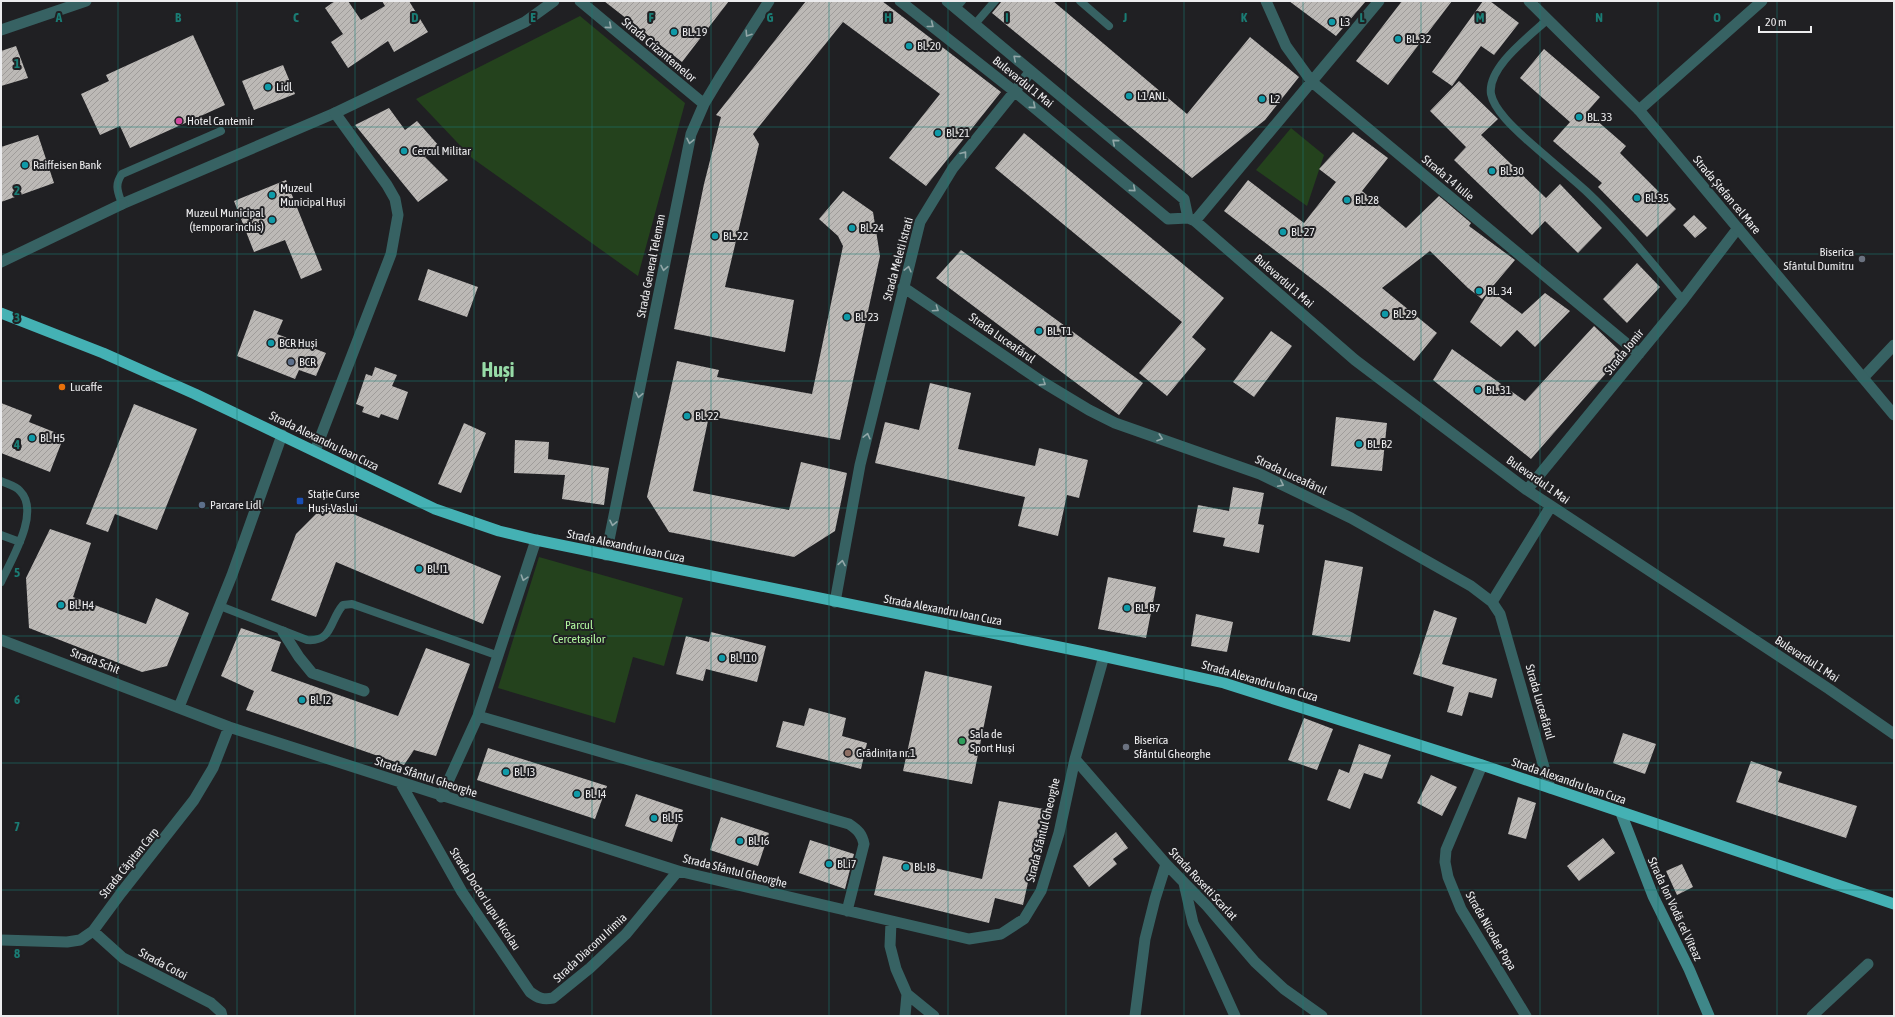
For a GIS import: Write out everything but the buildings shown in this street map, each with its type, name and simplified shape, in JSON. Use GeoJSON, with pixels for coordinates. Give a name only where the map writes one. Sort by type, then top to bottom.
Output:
{"type":"FeatureCollection","features":[{"type":"Feature","properties":{"kind":"highway","name":"Strada Alexandru Ioan Cuza"},"geometry":{"type":"LineString","coordinates":[[1,313],[103,353],[282,435],[435,509],[499,531],[606,555],[1104,656],[1224,683],[1482,765],[1894,904]]}},
{"type":"Feature","properties":{"kind":"main road","name":"Strada Ion Vodă cel Viteaz"},"geometry":{"type":"LineString","coordinates":[[1621,813],[1653,896],[1689,969],[1709,1016]]}},
{"type":"Feature","properties":{"kind":"street"},"geometry":{"type":"LineString","coordinates":[[1,262],[122,204],[335,113],[525,22],[554,1]]}},
{"type":"Feature","properties":{"kind":"street","name":"Strada Crizantemelor"},"geometry":{"type":"LineString","coordinates":[[580,1],[704,104]]}},
{"type":"Feature","properties":{"kind":"street","name":"Strada General Teleman"},"geometry":{"type":"LineString","coordinates":[[606,555],[691,134],[704,104],[769,1]]}},
{"type":"Feature","properties":{"kind":"street","name":"Bulevardul 1 Mai"},"geometry":{"type":"LineString","coordinates":[[900,1],[1014,91],[1168,219],[1192,220]]}},
{"type":"Feature","properties":{"kind":"street","name":"Bulevardul 1 Mai"},"geometry":{"type":"LineString","coordinates":[[947,1],[959,5],[975,24],[1184,199],[1192,220],[1355,360],[1527,490],[1830,689],[1894,734]]}},
{"type":"Feature","properties":{"kind":"street","name":"Strada 14 Iulie"},"geometry":{"type":"LineString","coordinates":[[1266,1],[1286,46],[1312,82],[1639,354]]}},
{"type":"Feature","properties":{"kind":"street"},"geometry":{"type":"LineString","coordinates":[[1192,220],[1380,1]]}},
{"type":"Feature","properties":{"kind":"street","name":"Strada Ștefan cel Mare"},"geometry":{"type":"LineString","coordinates":[[1529,1],[1639,110],[1894,416]]}},
{"type":"Feature","properties":{"kind":"street"},"geometry":{"type":"LineString","coordinates":[[1639,110],[1762,1]]}},
{"type":"Feature","properties":{"kind":"street"},"geometry":{"type":"LineString","coordinates":[[1,30],[80,2]]}},
{"type":"Feature","properties":{"kind":"street","name":"Strada Meleti Istrati"},"geometry":{"type":"LineString","coordinates":[[836,602],[860,465],[920,222],[953,168],[1031,71]]}},
{"type":"Feature","properties":{"kind":"street"},"geometry":{"type":"LineString","coordinates":[[315,451],[391,254],[398,215],[395,199],[387,185],[335,113]]}},
{"type":"Feature","properties":{"kind":"street","name":"Strada Jomir"},"geometry":{"type":"LineString","coordinates":[[1527,490],[1683,300],[1738,228]]}},
{"type":"Feature","properties":{"kind":"street","name":"Strada Luceafărul"},"geometry":{"type":"LineString","coordinates":[[903,288],[1041,381],[1089,410],[1115,422],[1260,474],[1351,518],[1471,586],[1492,602],[1500,614],[1550,788]]}},
{"type":"Feature","properties":{"kind":"street"},"geometry":{"type":"LineString","coordinates":[[1863,378],[1894,345]]}},
{"type":"Feature","properties":{"kind":"street"},"geometry":{"type":"LineString","coordinates":[[179,707],[220,606],[282,435]]}},
{"type":"Feature","properties":{"kind":"street"},"geometry":{"type":"LineString","coordinates":[[1492,602],[1551,506]]}},
{"type":"Feature","properties":{"kind":"street"},"geometry":{"type":"LineString","coordinates":[[441,796],[478,716],[536,540]]}},
{"type":"Feature","properties":{"kind":"street"},"geometry":{"type":"LineString","coordinates":[[283,632],[298,657],[312,674],[364,691]]}},
{"type":"Feature","properties":{"kind":"street","name":"Strada Schit"},"geometry":{"type":"LineString","coordinates":[[1,640],[179,707]]}},
{"type":"Feature","properties":{"kind":"street","name":"Strada Sfântul Gheorghe"},"geometry":{"type":"LineString","coordinates":[[179,707],[229,727],[678,871],[969,939],[1001,934],[1024,919],[1041,891],[1059,833],[1074,759],[1104,656]]}},
{"type":"Feature","properties":{"kind":"street"},"geometry":{"type":"LineString","coordinates":[[478,716],[849,824],[859,831],[864,844],[847,911]]}},
{"type":"Feature","properties":{"kind":"street","name":"Strada Căpitan Carp"},"geometry":{"type":"LineString","coordinates":[[1,940],[67,942],[80,940],[93,931],[194,800],[213,768],[229,727]]}},
{"type":"Feature","properties":{"kind":"street","name":"Strada Rosetti Scarlat"},"geometry":{"type":"LineString","coordinates":[[1074,759],[1166,864],[1212,912],[1255,962],[1284,989],[1322,1016]]}},
{"type":"Feature","properties":{"kind":"street","name":"Strada Nicolae Popa"},"geometry":{"type":"LineString","coordinates":[[1482,765],[1446,850],[1444,862],[1461,909],[1526,1016]]}},
{"type":"Feature","properties":{"kind":"street","name":"Strada Doctor Lupu Nicolau"},"geometry":{"type":"LineString","coordinates":[[400,782],[473,909],[530,992],[537,998],[545,1000]]}},
{"type":"Feature","properties":{"kind":"street"},"geometry":{"type":"LineString","coordinates":[[1135,1016],[1145,939],[1154,900],[1166,864]]}},
{"type":"Feature","properties":{"kind":"street","name":"Strada Diaconu Irimia"},"geometry":{"type":"LineString","coordinates":[[545,1000],[560,994],[626,934],[678,871]]}},
{"type":"Feature","properties":{"kind":"street"},"geometry":{"type":"LineString","coordinates":[[1184,883],[1193,923],[1234,1016]]}},
{"type":"Feature","properties":{"kind":"street"},"geometry":{"type":"LineString","coordinates":[[891,922],[890,946],[896,969],[907,994],[934,1016]]}},
{"type":"Feature","properties":{"kind":"street","name":"Strada Cotoi"},"geometry":{"type":"LineString","coordinates":[[93,931],[123,958],[211,1003],[222,1016]]}},
{"type":"Feature","properties":{"kind":"street"},"geometry":{"type":"LineString","coordinates":[[1812,1016],[1868,964]]}},
{"type":"Feature","properties":{"kind":"street"},"geometry":{"type":"LineString","coordinates":[[905,1016],[907,994]]}},
{"type":"Feature","properties":{"kind":"lane"},"geometry":{"type":"LineString","coordinates":[[975,24],[995,1]]}},
{"type":"Feature","properties":{"kind":"lane"},"geometry":{"type":"LineString","coordinates":[[1080,1],[1110,26]]}},
{"type":"Feature","properties":{"kind":"lane"},"geometry":{"type":"LineString","coordinates":[[1548,19],[1501,64],[1494,79],[1491,94],[1500,112],[1515,129],[1586,192],[1640,249],[1683,300]]}},
{"type":"Feature","properties":{"kind":"lane"},"geometry":{"type":"LineString","coordinates":[[122,204],[116,188],[117,180],[122,174],[220,131]]}},
{"type":"Feature","properties":{"kind":"lane"},"geometry":{"type":"LineString","coordinates":[[1,481],[20,490],[28,506],[28,520],[20,542],[1,582]]}},
{"type":"Feature","properties":{"kind":"lane"},"geometry":{"type":"LineString","coordinates":[[1,535],[20,542]]}},
{"type":"Feature","properties":{"kind":"lane"},"geometry":{"type":"LineString","coordinates":[[220,606],[283,632],[307,640],[317,641],[327,634],[337,612],[343,605],[352,604],[499,656]]}},
{"type":"Feature","properties":{"kind":"green space"},"geometry":{"type":"Polygon","coordinates":[[[580,16],[685,103],[638,276],[472,158],[416,99],[580,16]]]}},
{"type":"Feature","properties":{"kind":"green space"},"geometry":{"type":"Polygon","coordinates":[[[1291,128],[1324,155],[1307,206],[1256,170],[1291,128]]]}},
{"type":"Feature","properties":{"kind":"green space","name":"Parcul Cercetașilor"},"geometry":{"type":"Polygon","coordinates":[[[539,557],[683,598],[664,666],[633,657],[615,723],[498,688],[539,557]]]}},
{"type":"Feature","properties":{"kind":"place","name":"L3"},"geometry":{"type":"Point","coordinates":[1332,22]}},
{"type":"Feature","properties":{"kind":"place","name":"BL. 19"},"geometry":{"type":"Point","coordinates":[674,32]}},
{"type":"Feature","properties":{"kind":"place","name":"BL. 32"},"geometry":{"type":"Point","coordinates":[1398,39]}},
{"type":"Feature","properties":{"kind":"place","name":"Bl. 20"},"geometry":{"type":"Point","coordinates":[909,46]}},
{"type":"Feature","properties":{"kind":"place","name":"Lidl"},"geometry":{"type":"Point","coordinates":[268,87]}},
{"type":"Feature","properties":{"kind":"place","name":"L1 ANL"},"geometry":{"type":"Point","coordinates":[1129,96]}},
{"type":"Feature","properties":{"kind":"place","name":"L2"},"geometry":{"type":"Point","coordinates":[1262,99]}},
{"type":"Feature","properties":{"kind":"place","name":"BL. 33"},"geometry":{"type":"Point","coordinates":[1579,117]}},
{"type":"Feature","properties":{"kind":"place","name":"Hotel Cantemir"},"geometry":{"type":"Point","coordinates":[179,121]}},
{"type":"Feature","properties":{"kind":"place","name":"Bl. 21"},"geometry":{"type":"Point","coordinates":[938,133]}},
{"type":"Feature","properties":{"kind":"place","name":"Cercul Militar"},"geometry":{"type":"Point","coordinates":[404,151]}},
{"type":"Feature","properties":{"kind":"place","name":"Raiffeisen Bank"},"geometry":{"type":"Point","coordinates":[25,165]}},
{"type":"Feature","properties":{"kind":"place","name":"Bl. 30"},"geometry":{"type":"Point","coordinates":[1492,171]}},
{"type":"Feature","properties":{"kind":"place","name":"Muzeul Municipal Huși"},"geometry":{"type":"Point","coordinates":[272,195]}},
{"type":"Feature","properties":{"kind":"place","name":"Bl. 35"},"geometry":{"type":"Point","coordinates":[1637,198]}},
{"type":"Feature","properties":{"kind":"place","name":"Bl. 28"},"geometry":{"type":"Point","coordinates":[1347,200]}},
{"type":"Feature","properties":{"kind":"place","name":"Muzeul Municipal (temporar închis)"},"geometry":{"type":"Point","coordinates":[272,220]}},
{"type":"Feature","properties":{"kind":"place","name":"Bl. 24"},"geometry":{"type":"Point","coordinates":[852,228]}},
{"type":"Feature","properties":{"kind":"place","name":"Bl. 27"},"geometry":{"type":"Point","coordinates":[1283,232]}},
{"type":"Feature","properties":{"kind":"place","name":"BL. 22"},"geometry":{"type":"Point","coordinates":[715,236]}},
{"type":"Feature","properties":{"kind":"place","name":"Biserica Sfântul Dumitru"},"geometry":{"type":"Point","coordinates":[1862,259]}},
{"type":"Feature","properties":{"kind":"place","name":"BL. 34"},"geometry":{"type":"Point","coordinates":[1479,291]}},
{"type":"Feature","properties":{"kind":"place","name":"Bl. 29"},"geometry":{"type":"Point","coordinates":[1385,314]}},
{"type":"Feature","properties":{"kind":"place","name":"Bl. 23"},"geometry":{"type":"Point","coordinates":[847,317]}},
{"type":"Feature","properties":{"kind":"place","name":"BL. T1"},"geometry":{"type":"Point","coordinates":[1039,331]}},
{"type":"Feature","properties":{"kind":"place","name":"BCR Huși"},"geometry":{"type":"Point","coordinates":[271,343]}},
{"type":"Feature","properties":{"kind":"place","name":"BCR"},"geometry":{"type":"Point","coordinates":[291,362]}},
{"type":"Feature","properties":{"kind":"place","name":"Lucaffe"},"geometry":{"type":"Point","coordinates":[62,387]}},
{"type":"Feature","properties":{"kind":"place","name":"BL. 31"},"geometry":{"type":"Point","coordinates":[1478,390]}},
{"type":"Feature","properties":{"kind":"place","name":"Bl. 22"},"geometry":{"type":"Point","coordinates":[687,416]}},
{"type":"Feature","properties":{"kind":"place","name":"Bl. H5"},"geometry":{"type":"Point","coordinates":[32,438]}},
{"type":"Feature","properties":{"kind":"place","name":"BL. B2"},"geometry":{"type":"Point","coordinates":[1359,444]}},
{"type":"Feature","properties":{"kind":"place","name":"Stație Curse Huși-Vaslui"},"geometry":{"type":"Point","coordinates":[300,501]}},
{"type":"Feature","properties":{"kind":"place","name":"Parcare Lidl"},"geometry":{"type":"Point","coordinates":[202,505]}},
{"type":"Feature","properties":{"kind":"place","name":"Bl. I1"},"geometry":{"type":"Point","coordinates":[419,569]}},
{"type":"Feature","properties":{"kind":"place","name":"Bl. H4"},"geometry":{"type":"Point","coordinates":[61,605]}},
{"type":"Feature","properties":{"kind":"place","name":"BL. B7"},"geometry":{"type":"Point","coordinates":[1127,608]}},
{"type":"Feature","properties":{"kind":"place","name":"Bl. I10"},"geometry":{"type":"Point","coordinates":[722,658]}},
{"type":"Feature","properties":{"kind":"place","name":"Bl. I2"},"geometry":{"type":"Point","coordinates":[302,700]}},
{"type":"Feature","properties":{"kind":"place","name":"Sala de Sport Huși"},"geometry":{"type":"Point","coordinates":[962,741]}},
{"type":"Feature","properties":{"kind":"place","name":"Biserica Sfântul Gheorghe"},"geometry":{"type":"Point","coordinates":[1126,747]}},
{"type":"Feature","properties":{"kind":"place","name":"Grădinița nr.1"},"geometry":{"type":"Point","coordinates":[848,753]}},
{"type":"Feature","properties":{"kind":"place","name":"Bl. I3"},"geometry":{"type":"Point","coordinates":[506,772]}},
{"type":"Feature","properties":{"kind":"place","name":"Bl. I4"},"geometry":{"type":"Point","coordinates":[577,794]}},
{"type":"Feature","properties":{"kind":"place","name":"Bl. I5"},"geometry":{"type":"Point","coordinates":[654,818]}},
{"type":"Feature","properties":{"kind":"place","name":"Bl. I6"},"geometry":{"type":"Point","coordinates":[740,841]}},
{"type":"Feature","properties":{"kind":"place","name":"Bl.i7"},"geometry":{"type":"Point","coordinates":[829,864]}},
{"type":"Feature","properties":{"kind":"place","name":"Bl. I8"},"geometry":{"type":"Point","coordinates":[906,867]}},
{"type":"Feature","properties":{"kind":"district","name":"Huși"},"geometry":{"type":"Point","coordinates":[498,370]}}]}
